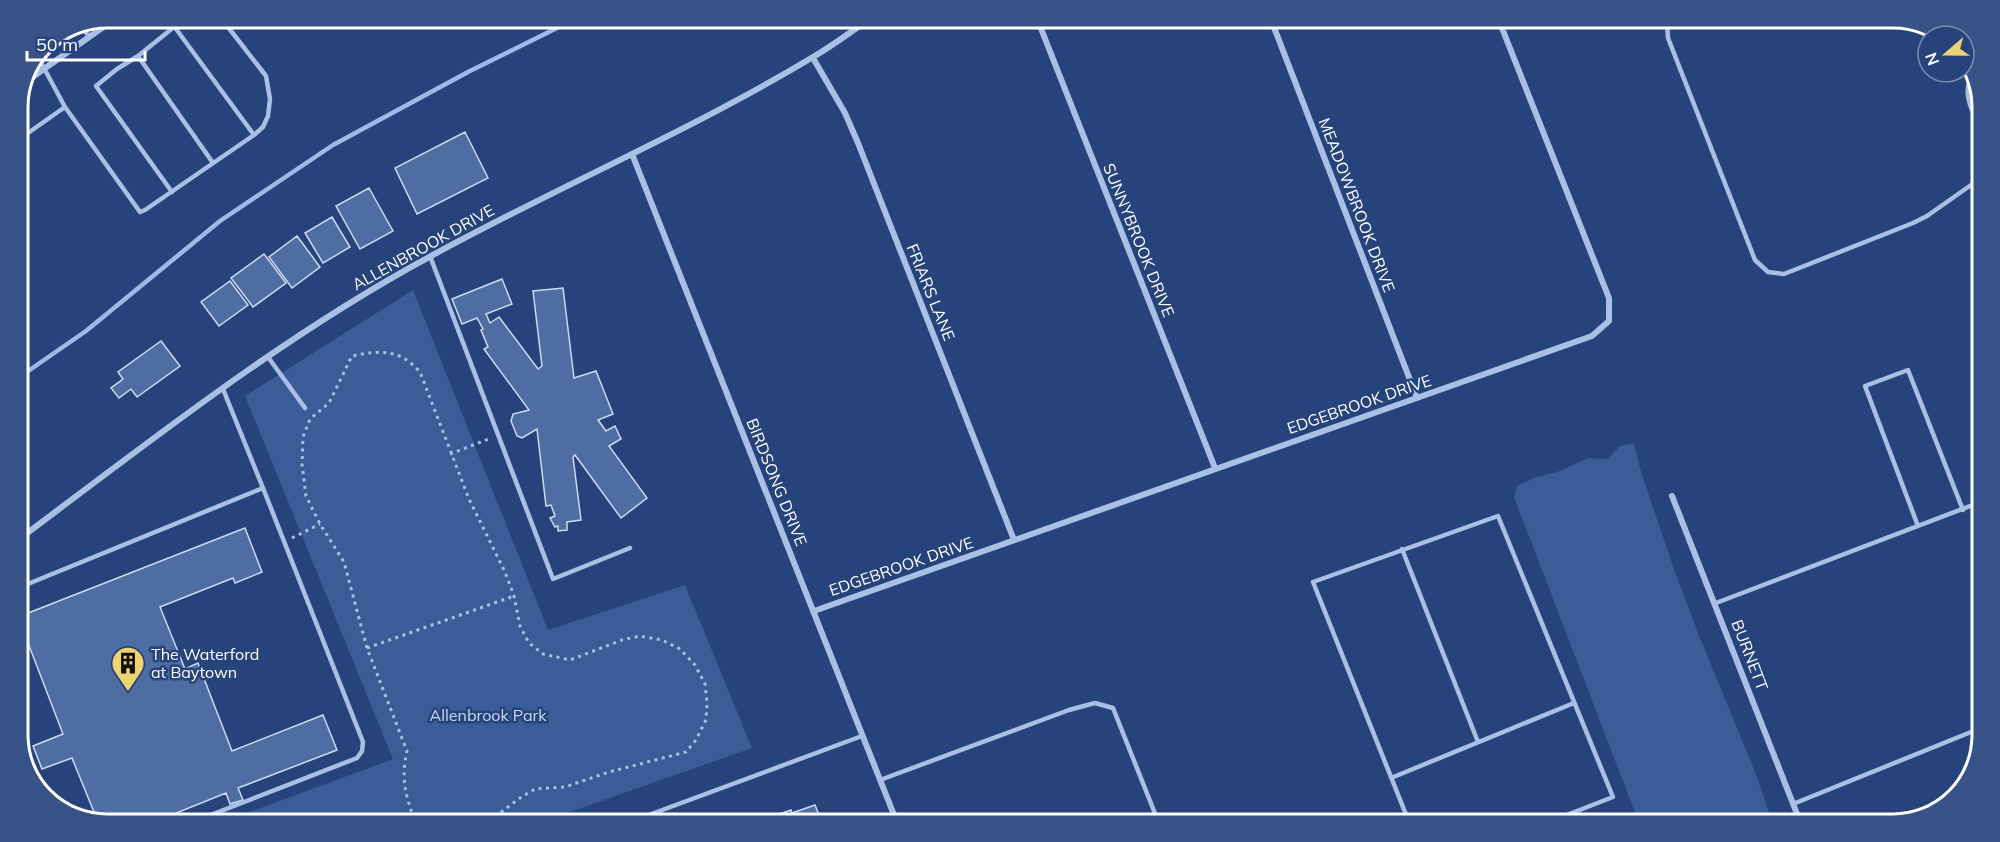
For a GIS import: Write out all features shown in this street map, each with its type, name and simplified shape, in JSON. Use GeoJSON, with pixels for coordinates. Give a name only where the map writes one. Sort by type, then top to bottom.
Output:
{"type":"FeatureCollection","features":[{"type":"Feature","properties":{"kind":"street","name":"ALLENBROOK DRIVE"},"geometry":{"type":"LineString","coordinates":[[29,532],[223,388],[357,298],[430,256],[729,105],[813,58],[857,28]]}},
{"type":"Feature","properties":{"kind":"street","name":"SUNNYBROOK DRIVE"},"geometry":{"type":"LineString","coordinates":[[1041,28],[1215,468]]}},
{"type":"Feature","properties":{"kind":"street","name":"MEADOWBROOK DRIVE"},"geometry":{"type":"LineString","coordinates":[[1274,28],[1417,398]]}},
{"type":"Feature","properties":{"kind":"street","name":"EDGEBROOK DRIVE"},"geometry":{"type":"LineString","coordinates":[[814,611],[1592,336],[1609,321],[1609,298],[1502,28]]}},
{"type":"Feature","properties":{"kind":"street"},"geometry":{"type":"LineString","coordinates":[[36,75],[101,29]]}},
{"type":"Feature","properties":{"kind":"street","name":"FRIARS LANE"},"geometry":{"type":"LineString","coordinates":[[813,58],[845,113],[858,143],[1014,540]]}},
{"type":"Feature","properties":{"kind":"street","name":"BIRDSONG DRIVE"},"geometry":{"type":"LineString","coordinates":[[632,154],[894,814]]}},
{"type":"Feature","properties":{"kind":"street","name":"BURNETT"},"geometry":{"type":"LineString","coordinates":[[1672,496],[1716,603],[1797,814]]}},
{"type":"Feature","properties":{"kind":"lane"},"geometry":{"type":"LineString","coordinates":[[172,192],[96,86],[173,28]]}},
{"type":"Feature","properties":{"kind":"lane"},"geometry":{"type":"LineString","coordinates":[[175,28],[254,135]]}},
{"type":"Feature","properties":{"kind":"lane"},"geometry":{"type":"LineString","coordinates":[[42,64],[65,106],[140,212],[263,127],[268,116],[270,99],[266,76],[228,28]]}},
{"type":"Feature","properties":{"kind":"lane"},"geometry":{"type":"LineString","coordinates":[[1667,28],[1668,38],[1755,260],[1768,272],[1784,274],[1913,223],[1927,216],[1971,185]]}},
{"type":"Feature","properties":{"kind":"lane"},"geometry":{"type":"LineString","coordinates":[[86,32],[89,37]]}},
{"type":"Feature","properties":{"kind":"lane"},"geometry":{"type":"LineString","coordinates":[[138,56],[213,163]]}},
{"type":"Feature","properties":{"kind":"lane"},"geometry":{"type":"LineString","coordinates":[[1968,85],[1968,99],[1971,106]]}},
{"type":"Feature","properties":{"kind":"lane"},"geometry":{"type":"LineString","coordinates":[[29,132],[65,106]]}},
{"type":"Feature","properties":{"kind":"lane"},"geometry":{"type":"LineString","coordinates":[[430,256],[552,579],[630,548]]}},
{"type":"Feature","properties":{"kind":"lane"},"geometry":{"type":"LineString","coordinates":[[268,357],[305,408]]}},
{"type":"Feature","properties":{"kind":"lane"},"geometry":{"type":"LineString","coordinates":[[1918,526],[1865,386],[1908,370],[1963,510]]}},
{"type":"Feature","properties":{"kind":"lane"},"geometry":{"type":"LineString","coordinates":[[213,814],[357,758],[362,751],[363,742],[223,388]]}},
{"type":"Feature","properties":{"kind":"lane"},"geometry":{"type":"LineString","coordinates":[[29,584],[263,488]]}},
{"type":"Feature","properties":{"kind":"lane"},"geometry":{"type":"LineString","coordinates":[[1716,603],[1972,506]]}},
{"type":"Feature","properties":{"kind":"lane"},"geometry":{"type":"LineString","coordinates":[[1406,814],[1313,582],[1498,516],[1613,797],[1569,814]]}},
{"type":"Feature","properties":{"kind":"lane"},"geometry":{"type":"LineString","coordinates":[[1402,549],[1478,742]]}},
{"type":"Feature","properties":{"kind":"lane"},"geometry":{"type":"LineString","coordinates":[[880,780],[1069,710],[1095,703],[1113,708],[1155,814]]}},
{"type":"Feature","properties":{"kind":"lane"},"geometry":{"type":"LineString","coordinates":[[1391,778],[1575,703]]}},
{"type":"Feature","properties":{"kind":"lane"},"geometry":{"type":"LineString","coordinates":[[1793,804],[1972,732]]}},
{"type":"Feature","properties":{"kind":"lane"},"geometry":{"type":"LineString","coordinates":[[651,814],[862,736]]}},
{"type":"Feature","properties":{"kind":"path"},"geometry":{"type":"LineString","coordinates":[[412,814],[403,787],[407,751],[367,648],[344,562],[320,524],[306,496],[302,464],[303,437],[310,419],[329,403],[352,356],[372,351],[390,353],[409,359],[420,372],[469,499],[505,572],[514,596],[520,626],[529,644],[543,654],[570,660],[622,640],[640,636],[662,640],[680,649],[695,665],[705,684],[706,720],[696,740],[686,752],[609,772],[565,787],[535,789],[499,814]]}},
{"type":"Feature","properties":{"kind":"path"},"geometry":{"type":"LineString","coordinates":[[450,454],[498,435]]}},
{"type":"Feature","properties":{"kind":"path"},"geometry":{"type":"LineString","coordinates":[[283,542],[320,524]]}},
{"type":"Feature","properties":{"kind":"path"},"geometry":{"type":"LineString","coordinates":[[367,648],[514,596]]}},
{"type":"Feature","properties":{"kind":"green space","name":"Allenbrook Park"},"geometry":{"type":"Polygon","coordinates":[[[413,290],[548,630],[685,585],[752,748],[564,814],[245,814],[393,759],[245,396],[413,290]]]}},
{"type":"Feature","properties":{"kind":"green space"},"geometry":{"type":"Polygon","coordinates":[[[1634,443],[1641,472],[1674,569],[1756,774],[1770,814],[1636,814],[1514,497],[1518,485],[1557,472],[1588,458],[1607,459],[1620,446],[1634,443]]]}},
{"type":"Feature","properties":{"kind":"building"},"geometry":{"type":"Polygon","coordinates":[[[465,132],[488,178],[417,214],[395,168],[465,132]]]}},
{"type":"Feature","properties":{"kind":"building"},"geometry":{"type":"Polygon","coordinates":[[[369,188],[393,231],[360,249],[336,206],[369,188]]]}},
{"type":"Feature","properties":{"kind":"building"},"geometry":{"type":"Polygon","coordinates":[[[332,217],[350,247],[323,263],[305,233],[332,217]]]}},
{"type":"Feature","properties":{"kind":"building"},"geometry":{"type":"Polygon","coordinates":[[[297,236],[320,267],[292,288],[269,257],[297,236]]]}},
{"type":"Feature","properties":{"kind":"building"},"geometry":{"type":"Polygon","coordinates":[[[264,254],[286,283],[253,307],[231,278],[264,254]]]}},
{"type":"Feature","properties":{"kind":"building"},"geometry":{"type":"Polygon","coordinates":[[[502,279],[512,304],[486,314],[490,323],[499,317],[538,369],[542,366],[533,291],[563,288],[574,378],[596,371],[613,414],[598,420],[606,431],[615,426],[621,439],[609,446],[647,498],[621,518],[575,455],[573,457],[581,520],[567,522],[567,530],[558,531],[558,526],[555,527],[550,518],[555,516],[551,505],[546,506],[537,429],[522,438],[517,436],[511,421],[513,414],[529,410],[484,349],[488,347],[477,318],[462,324],[452,299],[502,279]]]}},
{"type":"Feature","properties":{"kind":"building"},"geometry":{"type":"Polygon","coordinates":[[[230,281],[248,305],[219,326],[201,302],[230,281]]]}},
{"type":"Feature","properties":{"kind":"building"},"geometry":{"type":"Polygon","coordinates":[[[161,341],[180,366],[137,397],[131,389],[119,398],[111,388],[123,379],[118,372],[161,341]]]}},
{"type":"Feature","properties":{"kind":"building","name":"The Waterford at Baytown"},"geometry":{"type":"Polygon","coordinates":[[[245,528],[262,572],[235,583],[233,578],[160,607],[185,669],[198,663],[232,751],[323,715],[337,750],[238,788],[243,800],[230,804],[226,793],[174,814],[94,812],[72,758],[42,769],[33,746],[63,734],[29,646],[29,613],[245,528]]]}},
{"type":"Feature","properties":{"kind":"building"},"geometry":{"type":"Polygon","coordinates":[[[815,805],[819,814],[780,814],[791,810],[792,813],[815,805]]]}},
{"type":"Feature","properties":{"kind":"waterway"},"geometry":{"type":"LineString","coordinates":[[29,370],[86,331],[220,221],[333,145],[468,72],[557,28]]}},
{"type":"Feature","properties":{"kind":"place","name":"The Waterford at Baytown"},"geometry":{"type":"Point","coordinates":[128,692]}}]}
